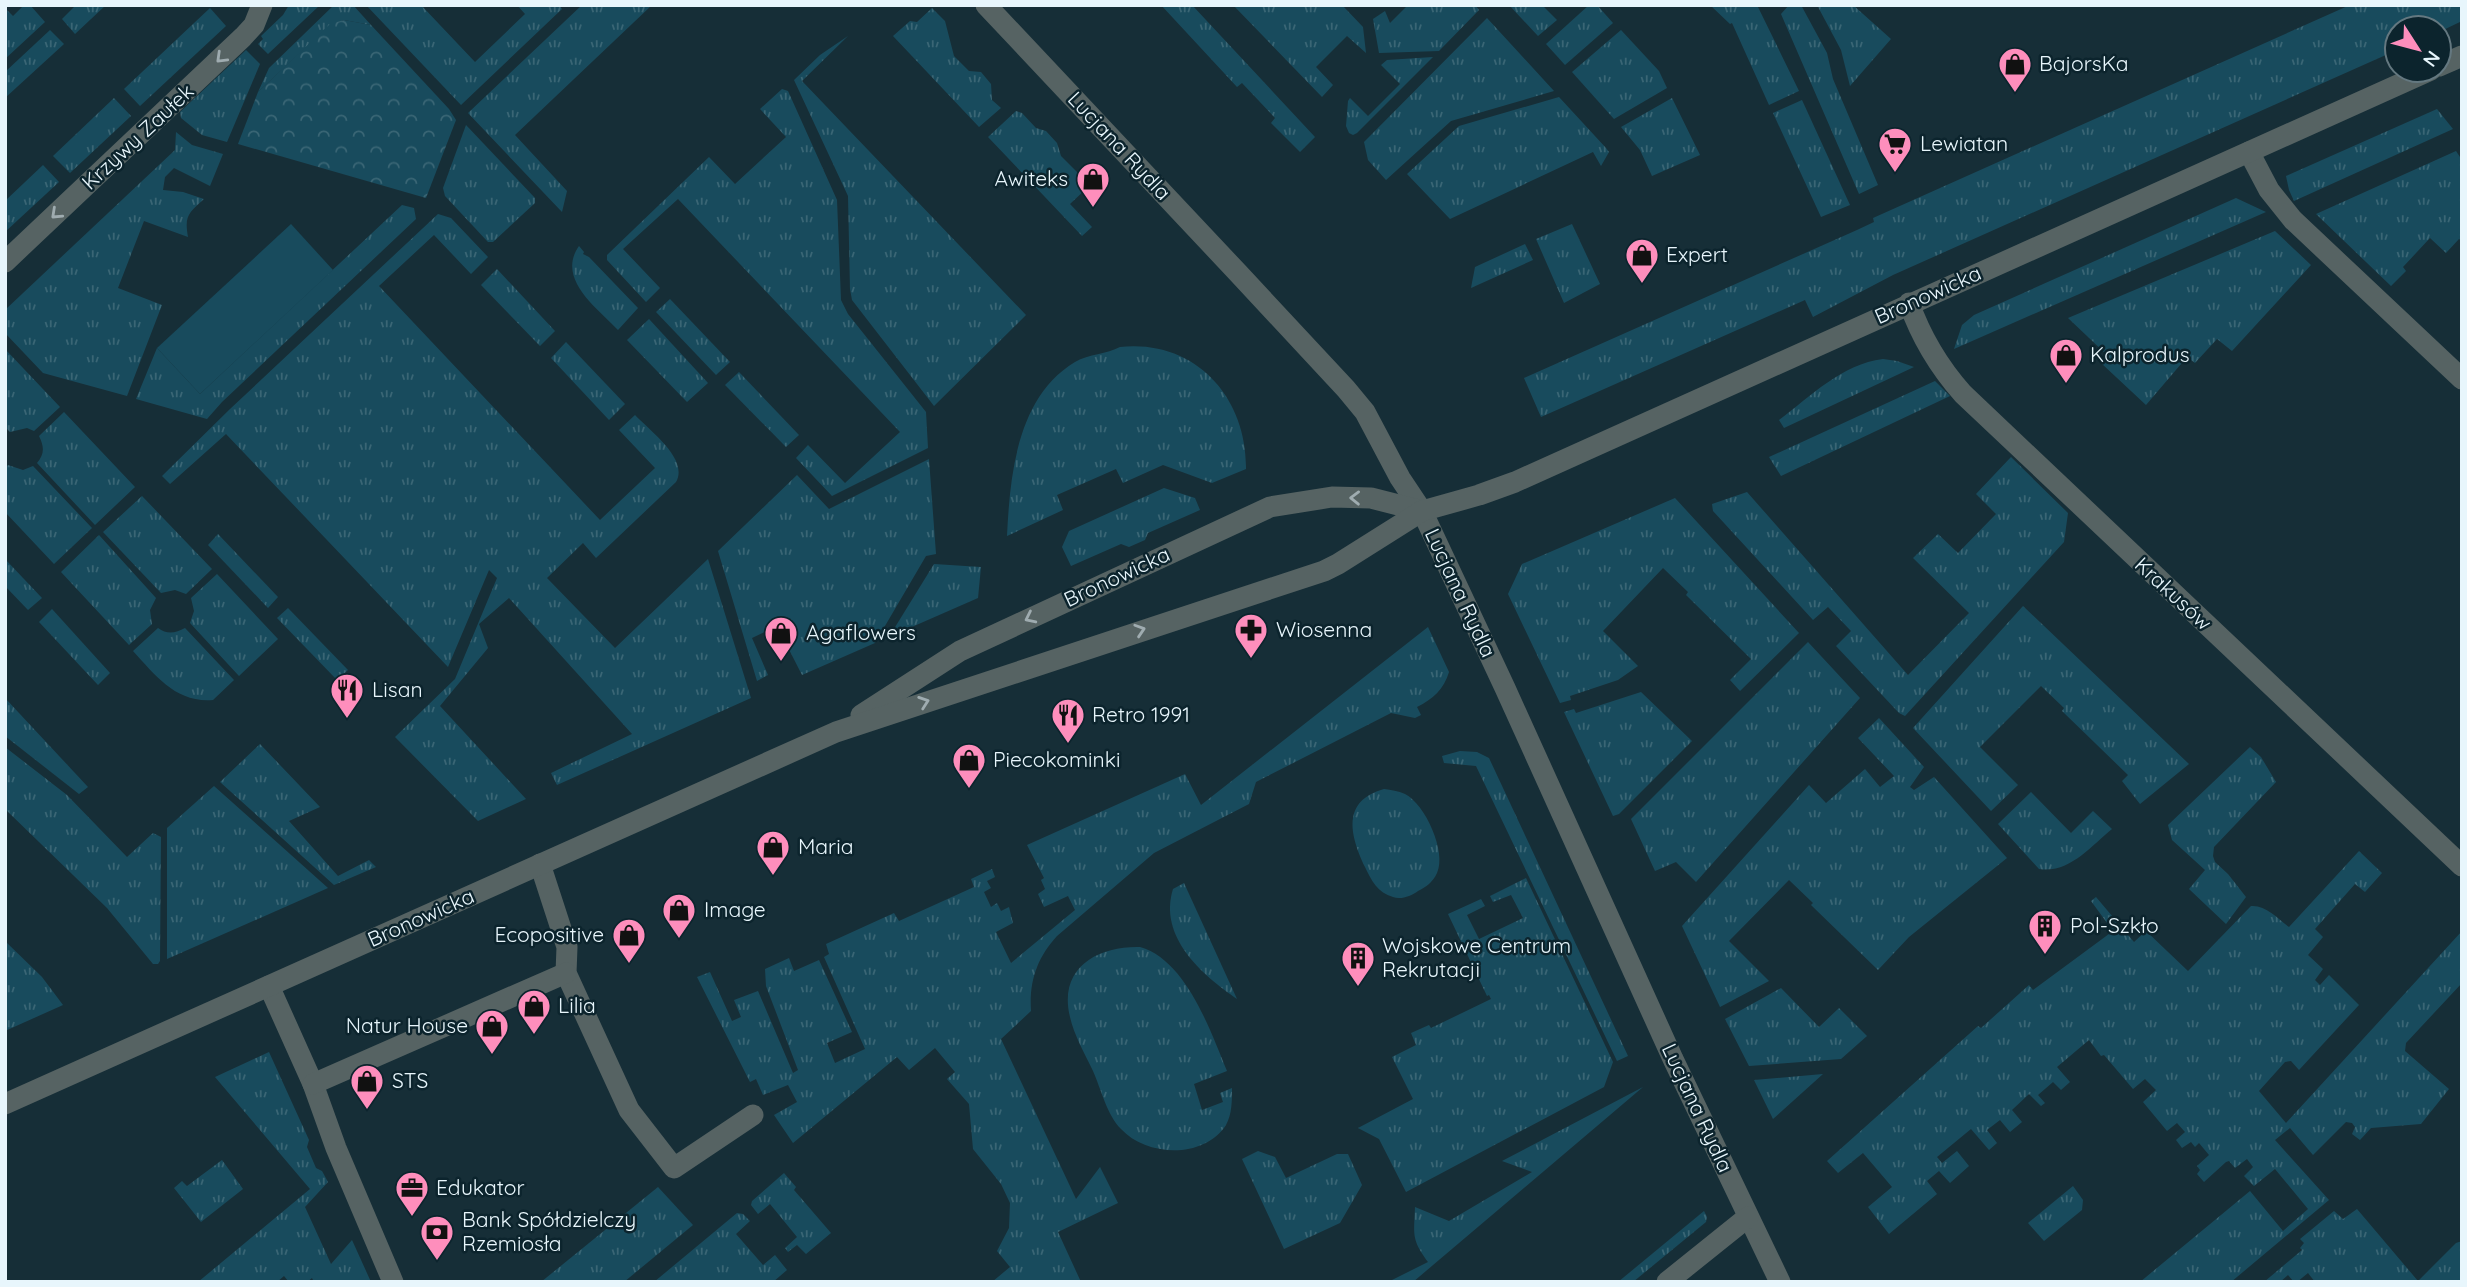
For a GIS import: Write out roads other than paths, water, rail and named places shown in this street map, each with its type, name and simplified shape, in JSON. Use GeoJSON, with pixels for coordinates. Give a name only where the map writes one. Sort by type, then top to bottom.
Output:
{"type":"FeatureCollection","features":[{"type":"Feature","properties":{"kind":"street","name":"Krzywy Zaułek"},"geometry":{"type":"LineString","coordinates":[[5,262],[243,37],[254,25],[262,5]]}},
{"type":"Feature","properties":{"kind":"street","name":"Lucjana Rydla"},"geometry":{"type":"LineString","coordinates":[[986,5],[1365,412],[1400,478],[1422,511],[1673,1059],[1780,1282]]}},
{"type":"Feature","properties":{"kind":"street","name":"Bronowicka"},"geometry":{"type":"LineString","coordinates":[[5,1104],[836,732],[1324,570],[1422,511],[1501,488],[2400,84]]}},
{"type":"Feature","properties":{"kind":"street"},"geometry":{"type":"LineString","coordinates":[[2249,152],[2269,190],[2293,220],[2462,379]]}},
{"type":"Feature","properties":{"kind":"street","name":"Krakusów"},"geometry":{"type":"LineString","coordinates":[[1909,303],[1926,344],[1963,394],[2462,866]]}},
{"type":"Feature","properties":{"kind":"street","name":"Bronowicka"},"geometry":{"type":"LineString","coordinates":[[836,732],[960,651],[1270,507],[1332,497],[1371,498],[1422,511]]}},
{"type":"Feature","properties":{"kind":"street"},"geometry":{"type":"LineString","coordinates":[[540,864],[567,947],[566,973],[629,1110],[674,1168],[754,1115]]}},
{"type":"Feature","properties":{"kind":"street"},"geometry":{"type":"LineString","coordinates":[[313,1084],[566,973]]}},
{"type":"Feature","properties":{"kind":"street"},"geometry":{"type":"LineString","coordinates":[[269,986],[313,1084],[336,1148],[393,1282]]}},
{"type":"Feature","properties":{"kind":"street"},"geometry":{"type":"LineString","coordinates":[[1667,1282],[1748,1216]]}},
{"type":"Feature","properties":{"kind":"place","name":"BajorsKa"},"geometry":{"type":"Point","coordinates":[2015,94]}},
{"type":"Feature","properties":{"kind":"place","name":"Lewiatan"},"geometry":{"type":"Point","coordinates":[1895,174]}},
{"type":"Feature","properties":{"kind":"place","name":"Awiteks"},"geometry":{"type":"Point","coordinates":[1093,209]}},
{"type":"Feature","properties":{"kind":"place","name":"Expert"},"geometry":{"type":"Point","coordinates":[1642,285]}},
{"type":"Feature","properties":{"kind":"place","name":"Kalprodus"},"geometry":{"type":"Point","coordinates":[2066,385]}},
{"type":"Feature","properties":{"kind":"place","name":"Wiosenna"},"geometry":{"type":"Point","coordinates":[1251,660]}},
{"type":"Feature","properties":{"kind":"place","name":"Agaflowers"},"geometry":{"type":"Point","coordinates":[781,663]}},
{"type":"Feature","properties":{"kind":"place","name":"Lisan"},"geometry":{"type":"Point","coordinates":[347,720]}},
{"type":"Feature","properties":{"kind":"place","name":"Retro 1991"},"geometry":{"type":"Point","coordinates":[1068,745]}},
{"type":"Feature","properties":{"kind":"place","name":"Piecokominki"},"geometry":{"type":"Point","coordinates":[969,790]}},
{"type":"Feature","properties":{"kind":"place","name":"Maria"},"geometry":{"type":"Point","coordinates":[773,877]}},
{"type":"Feature","properties":{"kind":"place","name":"Image"},"geometry":{"type":"Point","coordinates":[679,940]}},
{"type":"Feature","properties":{"kind":"place","name":"Pol-Szkło"},"geometry":{"type":"Point","coordinates":[2045,956]}},
{"type":"Feature","properties":{"kind":"place","name":"Ecopositive"},"geometry":{"type":"Point","coordinates":[629,965]}},
{"type":"Feature","properties":{"kind":"place","name":"Wojskowe Centrum Rekrutacji"},"geometry":{"type":"Point","coordinates":[1358,988]}},
{"type":"Feature","properties":{"kind":"place","name":"Lilia"},"geometry":{"type":"Point","coordinates":[534,1036]}},
{"type":"Feature","properties":{"kind":"place","name":"Natur House"},"geometry":{"type":"Point","coordinates":[492,1056]}},
{"type":"Feature","properties":{"kind":"place","name":"STS"},"geometry":{"type":"Point","coordinates":[367,1111]}},
{"type":"Feature","properties":{"kind":"place","name":"Edukator"},"geometry":{"type":"Point","coordinates":[412,1218]}},
{"type":"Feature","properties":{"kind":"place","name":"Bank Spółdzielczy Rzemiosła"},"geometry":{"type":"Point","coordinates":[437,1262]}}]}
